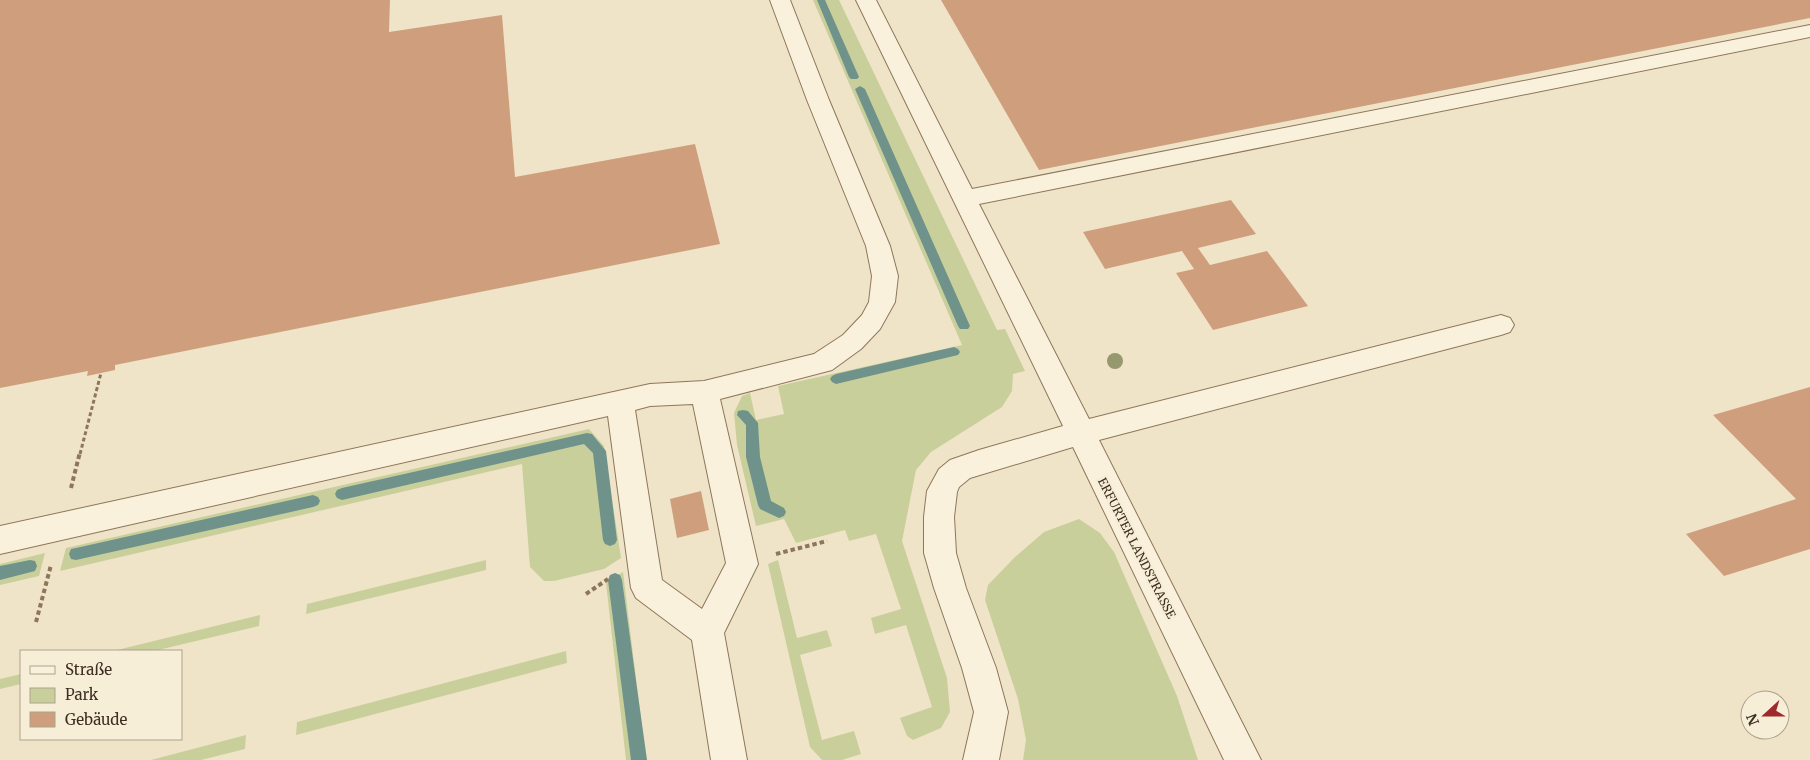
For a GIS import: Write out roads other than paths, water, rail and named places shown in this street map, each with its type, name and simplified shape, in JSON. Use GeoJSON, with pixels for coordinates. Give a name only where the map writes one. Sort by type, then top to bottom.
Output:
{"type":"FeatureCollection","features":[{"type":"Feature","properties":{"kind":"street"},"geometry":{"type":"LineString","coordinates":[[0,540],[650,395],[704,392],[822,363],[852,342],[871,322],[882,302],[885,276],[878,246],[818,100],[780,0]]}},
{"type":"Feature","properties":{"kind":"street","name":"ERFURTER LANDSTRASSE"},"geometry":{"type":"LineString","coordinates":[[866,0],[1243,760]]}},
{"type":"Feature","properties":{"kind":"street"},"geometry":{"type":"LineString","coordinates":[[964,200],[1810,31]]}},
{"type":"Feature","properties":{"kind":"street"},"geometry":{"type":"LineString","coordinates":[[981,760],[991,712],[979,668],[950,588],[940,553],[939,517],[942,491],[950,478],[960,470],[1080,432],[1501,325]]}},
{"type":"Feature","properties":{"kind":"street"},"geometry":{"type":"LineString","coordinates":[[704,392],[742,564],[707,632],[730,760]]}},
{"type":"Feature","properties":{"kind":"street"},"geometry":{"type":"LineString","coordinates":[[620,402],[647,588],[707,632]]}},
{"type":"Feature","properties":{"kind":"waterway"},"geometry":{"type":"LineString","coordinates":[[821,0],[854,77]]}},
{"type":"Feature","properties":{"kind":"waterway"},"geometry":{"type":"LineString","coordinates":[[860,89],[964,326]]}},
{"type":"Feature","properties":{"kind":"waterway"},"geometry":{"type":"LineString","coordinates":[[836,379],[954,352]]}},
{"type":"Feature","properties":{"kind":"waterway"},"geometry":{"type":"LineString","coordinates":[[743,415],[752,423],[753,457],[765,505],[779,512]]}},
{"type":"Feature","properties":{"kind":"waterway"},"geometry":{"type":"LineString","coordinates":[[342,494],[587,438],[599,451],[610,540]]}},
{"type":"Feature","properties":{"kind":"waterway"},"geometry":{"type":"LineString","coordinates":[[76,554],[313,501]]}},
{"type":"Feature","properties":{"kind":"waterway"},"geometry":{"type":"LineString","coordinates":[[0,573],[30,566]]}},
{"type":"Feature","properties":{"kind":"waterway"},"geometry":{"type":"LineString","coordinates":[[615,580],[639,760]]}}]}
